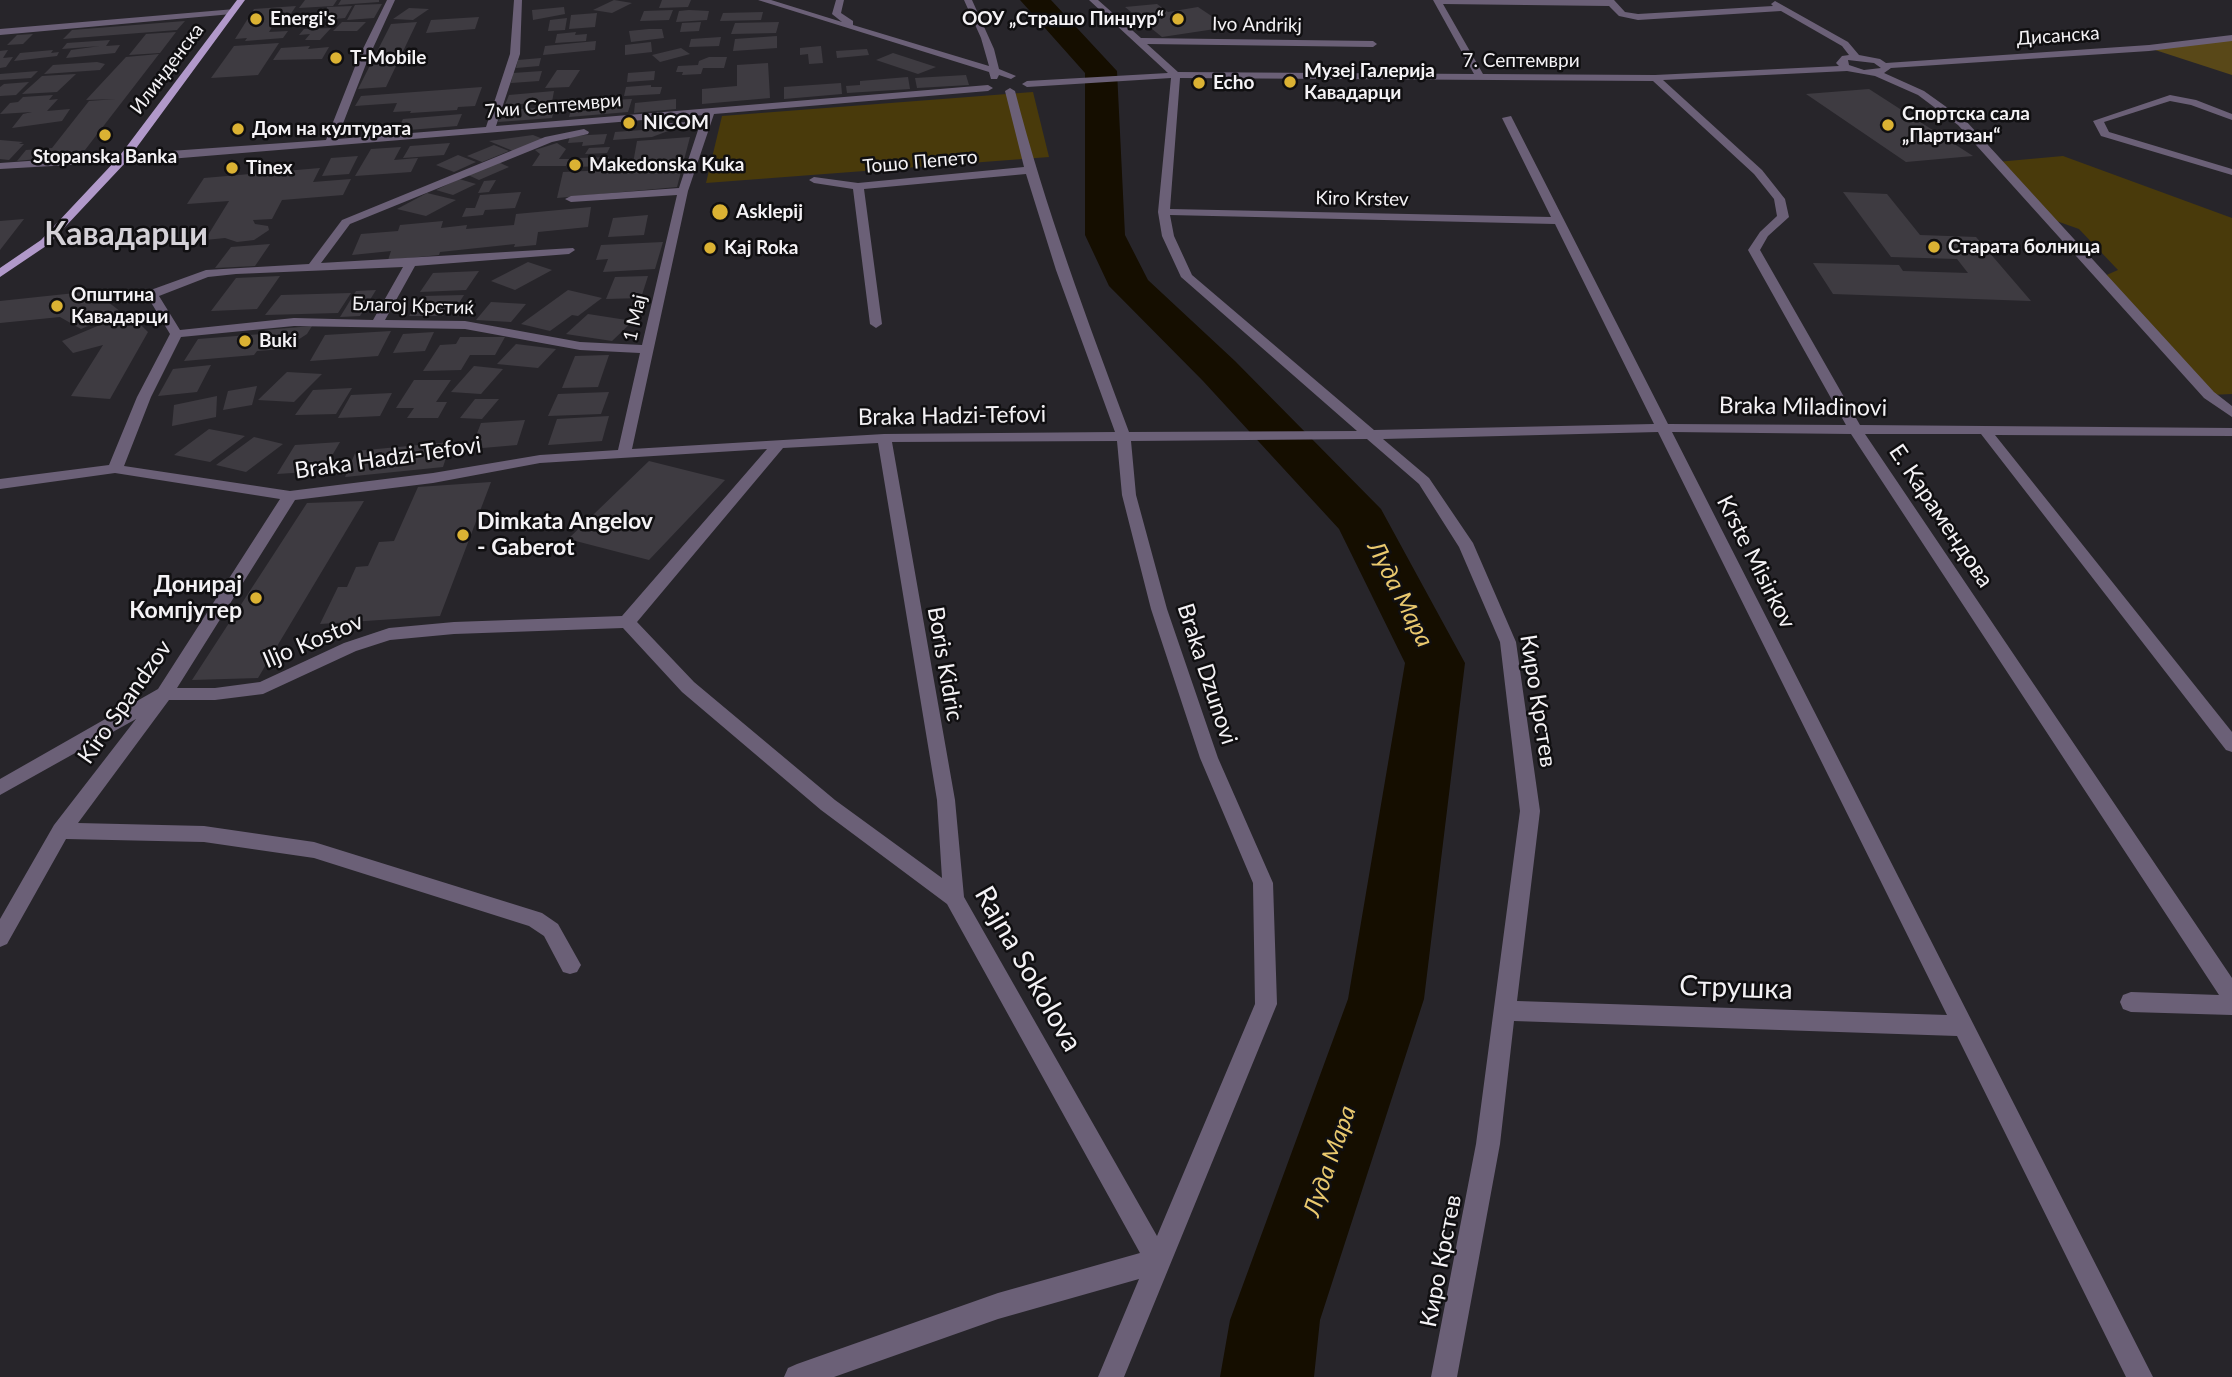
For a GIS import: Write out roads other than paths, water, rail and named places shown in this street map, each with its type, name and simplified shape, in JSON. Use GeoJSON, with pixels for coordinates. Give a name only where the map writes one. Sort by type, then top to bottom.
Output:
{"type":"FeatureCollection","features":[{"type":"Feature","properties":{"kind":"main road","name":"Илинденска"},"geometry":{"type":"LineString","coordinates":[[0,273],[45,242],[122,160],[241,0]]}},
{"type":"Feature","properties":{"kind":"street"},"geometry":{"type":"LineString","coordinates":[[331,141],[347,98],[391,0]]}},
{"type":"Feature","properties":{"kind":"street"},"geometry":{"type":"LineString","coordinates":[[490,129],[515,54],[518,0]]}},
{"type":"Feature","properties":{"kind":"street"},"geometry":{"type":"LineString","coordinates":[[762,0],[858,27],[994,74],[1020,77],[1027,84],[1010,91]]}},
{"type":"Feature","properties":{"kind":"street"},"geometry":{"type":"LineString","coordinates":[[840,0],[835,14],[858,27]]}},
{"type":"Feature","properties":{"kind":"street"},"geometry":{"type":"LineString","coordinates":[[968,0],[988,47],[994,74]]}},
{"type":"Feature","properties":{"kind":"street"},"geometry":{"type":"LineString","coordinates":[[1093,0],[1176,75]]}},
{"type":"Feature","properties":{"kind":"street"},"geometry":{"type":"LineString","coordinates":[[1481,79],[1437,0],[1610,2],[1622,14],[1638,17],[1783,8]]}},
{"type":"Feature","properties":{"kind":"street"},"geometry":{"type":"LineString","coordinates":[[1767,0],[1846,44],[1856,57]]}},
{"type":"Feature","properties":{"kind":"street"},"geometry":{"type":"LineString","coordinates":[[0,32],[232,11]]}},
{"type":"Feature","properties":{"kind":"street","name":"Дисанска"},"geometry":{"type":"LineString","coordinates":[[1881,70],[2148,48],[2232,38]]}},
{"type":"Feature","properties":{"kind":"street","name":"Ivo Andrikj"},"geometry":{"type":"LineString","coordinates":[[1141,41],[1373,44]]}},
{"type":"Feature","properties":{"kind":"street"},"geometry":{"type":"LineString","coordinates":[[975,49],[988,47]]}},
{"type":"Feature","properties":{"kind":"street"},"geometry":{"type":"LineString","coordinates":[[938,54],[963,51]]}},
{"type":"Feature","properties":{"kind":"street"},"geometry":{"type":"LineString","coordinates":[[1847,68],[1842,60],[1856,57],[1871,59],[1881,70],[1921,93],[1962,123],[2209,395],[2232,412]]}},
{"type":"Feature","properties":{"kind":"street","name":"7. Септември"},"geometry":{"type":"LineString","coordinates":[[1027,84],[1176,75],[1655,78],[1847,68],[1881,70]]}},
{"type":"Feature","properties":{"kind":"street"},"geometry":{"type":"LineString","coordinates":[[988,88],[986,84],[994,74]]}},
{"type":"Feature","properties":{"kind":"street","name":"Киро Крстев"},"geometry":{"type":"LineString","coordinates":[[1176,75],[1164,212],[1168,236],[1187,277],[1424,481],[1467,547],[1508,642],[1530,811],[1488,1144],[1444,1377]]}},
{"type":"Feature","properties":{"kind":"street","name":"Е. Карамендова"},"geometry":{"type":"LineString","coordinates":[[1655,78],[1758,172],[1779,198],[1783,217],[1764,234],[1754,250],[1856,429],[2232,996]]}},
{"type":"Feature","properties":{"kind":"street","name":"7ми Септември"},"geometry":{"type":"LineString","coordinates":[[0,166],[122,160],[988,88],[1010,91]]}},
{"type":"Feature","properties":{"kind":"street","name":"Braka Dzunovi"},"geometry":{"type":"LineString","coordinates":[[1010,91],[1030,170],[1062,270],[1124,436],[1129,495],[1159,608],[1209,758],[1262,883],[1266,1004],[1158,1261]]}},
{"type":"Feature","properties":{"kind":"street"},"geometry":{"type":"LineString","coordinates":[[2232,117],[2193,102],[2170,98],[2098,121],[2105,134],[2232,172]]}},
{"type":"Feature","properties":{"kind":"street","name":"1 Maj"},"geometry":{"type":"LineString","coordinates":[[624,454],[683,191],[710,111]]}},
{"type":"Feature","properties":{"kind":"street","name":"Krste Misirkov"},"geometry":{"type":"LineString","coordinates":[[1507,118],[2140,1377]]}},
{"type":"Feature","properties":{"kind":"street"},"geometry":{"type":"LineString","coordinates":[[312,267],[346,222],[549,139],[584,132],[706,124]]}},
{"type":"Feature","properties":{"kind":"street","name":"Тошо Пепето"},"geometry":{"type":"LineString","coordinates":[[814,180],[859,186],[1030,170]]}},
{"type":"Feature","properties":{"kind":"street"},"geometry":{"type":"LineString","coordinates":[[859,186],[876,324]]}},
{"type":"Feature","properties":{"kind":"street"},"geometry":{"type":"LineString","coordinates":[[570,199],[683,191]]}},
{"type":"Feature","properties":{"kind":"street","name":"Kiro Krstev"},"geometry":{"type":"LineString","coordinates":[[1164,212],[1558,221]]}},
{"type":"Feature","properties":{"kind":"street"},"geometry":{"type":"LineString","coordinates":[[115,469],[144,397],[176,334],[152,294],[206,274],[411,263],[569,250]]}},
{"type":"Feature","properties":{"kind":"street"},"geometry":{"type":"LineString","coordinates":[[377,323],[411,263]]}},
{"type":"Feature","properties":{"kind":"street","name":"Благој Крстиќ"},"geometry":{"type":"LineString","coordinates":[[176,334],[294,322],[465,325],[580,346],[648,349]]}},
{"type":"Feature","properties":{"kind":"street"},"geometry":{"type":"LineString","coordinates":[[2209,395],[2232,394]]}},
{"type":"Feature","properties":{"kind":"street","name":"Braka Miladinovi"},"geometry":{"type":"LineString","coordinates":[[1153,436],[1373,435],[1663,428],[2232,432]]}},
{"type":"Feature","properties":{"kind":"street"},"geometry":{"type":"LineString","coordinates":[[1986,432],[2232,745]]}},
{"type":"Feature","properties":{"kind":"street","name":"Braka Hadzi-Tefovi"},"geometry":{"type":"LineString","coordinates":[[0,484],[115,469],[290,496],[397,483],[540,459],[884,438],[1153,436]]}},
{"type":"Feature","properties":{"kind":"street","name":"Boris Kidric"},"geometry":{"type":"LineString","coordinates":[[884,438],[946,800],[954,898]]}},
{"type":"Feature","properties":{"kind":"street"},"geometry":{"type":"LineString","coordinates":[[627,622],[780,443]]}},
{"type":"Feature","properties":{"kind":"street","name":"Kiro Spandzov"},"geometry":{"type":"LineString","coordinates":[[0,938],[61,831],[164,694],[290,496]]}},
{"type":"Feature","properties":{"kind":"street","name":"Rajna Sokolova"},"geometry":{"type":"LineString","coordinates":[[627,622],[688,687],[798,780],[954,898],[1158,1261]]}},
{"type":"Feature","properties":{"kind":"street","name":"Iljo Kostov"},"geometry":{"type":"LineString","coordinates":[[164,694],[215,694],[263,688],[350,647],[389,634],[454,628],[627,622]]}},
{"type":"Feature","properties":{"kind":"street"},"geometry":{"type":"LineString","coordinates":[[0,789],[164,694]]}},
{"type":"Feature","properties":{"kind":"street"},"geometry":{"type":"LineString","coordinates":[[61,831],[204,834],[313,850],[535,919],[551,930],[570,965]]}},
{"type":"Feature","properties":{"kind":"street"},"geometry":{"type":"LineString","coordinates":[[2131,1002],[2232,1006]]}},
{"type":"Feature","properties":{"kind":"street","name":"Струшка"},"geometry":{"type":"LineString","coordinates":[[1505,1011],[1964,1026]]}},
{"type":"Feature","properties":{"kind":"street"},"geometry":{"type":"LineString","coordinates":[[797,1377],[998,1306],[1158,1261]]}},
{"type":"Feature","properties":{"kind":"street"},"geometry":{"type":"LineString","coordinates":[[1111,1377],[1158,1261]]}},
{"type":"Feature","properties":{"kind":"waterway","name":"Луда Мара"},"geometry":{"type":"LineString","coordinates":[[1035,0],[1101,71],[1105,235],[1130,286],[1219,371],[1362,521],[1435,663],[1386,999],[1275,1320],[1267,1377]]}},
{"type":"Feature","properties":{"kind":"place","name":"Energi's"},"geometry":{"type":"Point","coordinates":[256,19]}},
{"type":"Feature","properties":{"kind":"place","name":"ООУ „Страшо Пинџур“"},"geometry":{"type":"Point","coordinates":[1178,19]}},
{"type":"Feature","properties":{"kind":"place","name":"T-Mobile"},"geometry":{"type":"Point","coordinates":[336,58]}},
{"type":"Feature","properties":{"kind":"place","name":"Музеј Галерија Кавадарци"},"geometry":{"type":"Point","coordinates":[1290,82]}},
{"type":"Feature","properties":{"kind":"place","name":"Echo"},"geometry":{"type":"Point","coordinates":[1199,83]}},
{"type":"Feature","properties":{"kind":"place","name":"NICOM"},"geometry":{"type":"Point","coordinates":[629,123]}},
{"type":"Feature","properties":{"kind":"place","name":"Спортска сала „Партизан“"},"geometry":{"type":"Point","coordinates":[1888,125]}},
{"type":"Feature","properties":{"kind":"place","name":"Дом на културата"},"geometry":{"type":"Point","coordinates":[238,129]}},
{"type":"Feature","properties":{"kind":"place","name":"Stopanska Banka"},"geometry":{"type":"Point","coordinates":[105,135]}},
{"type":"Feature","properties":{"kind":"place","name":"Makedonska Kuka"},"geometry":{"type":"Point","coordinates":[575,165]}},
{"type":"Feature","properties":{"kind":"place","name":"Tinex"},"geometry":{"type":"Point","coordinates":[232,168]}},
{"type":"Feature","properties":{"kind":"place","name":"Asklepij"},"geometry":{"type":"Point","coordinates":[720,212]}},
{"type":"Feature","properties":{"kind":"place","name":"Старата болница"},"geometry":{"type":"Point","coordinates":[1934,247]}},
{"type":"Feature","properties":{"kind":"place","name":"Kaj Roka"},"geometry":{"type":"Point","coordinates":[710,248]}},
{"type":"Feature","properties":{"kind":"place","name":"Општина Кавадарци"},"geometry":{"type":"Point","coordinates":[57,306]}},
{"type":"Feature","properties":{"kind":"place","name":"Buki"},"geometry":{"type":"Point","coordinates":[245,341]}},
{"type":"Feature","properties":{"kind":"place","name":"Dimkata Angelov - Gaberot"},"geometry":{"type":"Point","coordinates":[463,535]}},
{"type":"Feature","properties":{"kind":"place","name":"Донирај Компјутер"},"geometry":{"type":"Point","coordinates":[256,598]}},
{"type":"Feature","properties":{"kind":"district","name":"Кавадарци"},"geometry":{"type":"Point","coordinates":[126,235]}}]}
